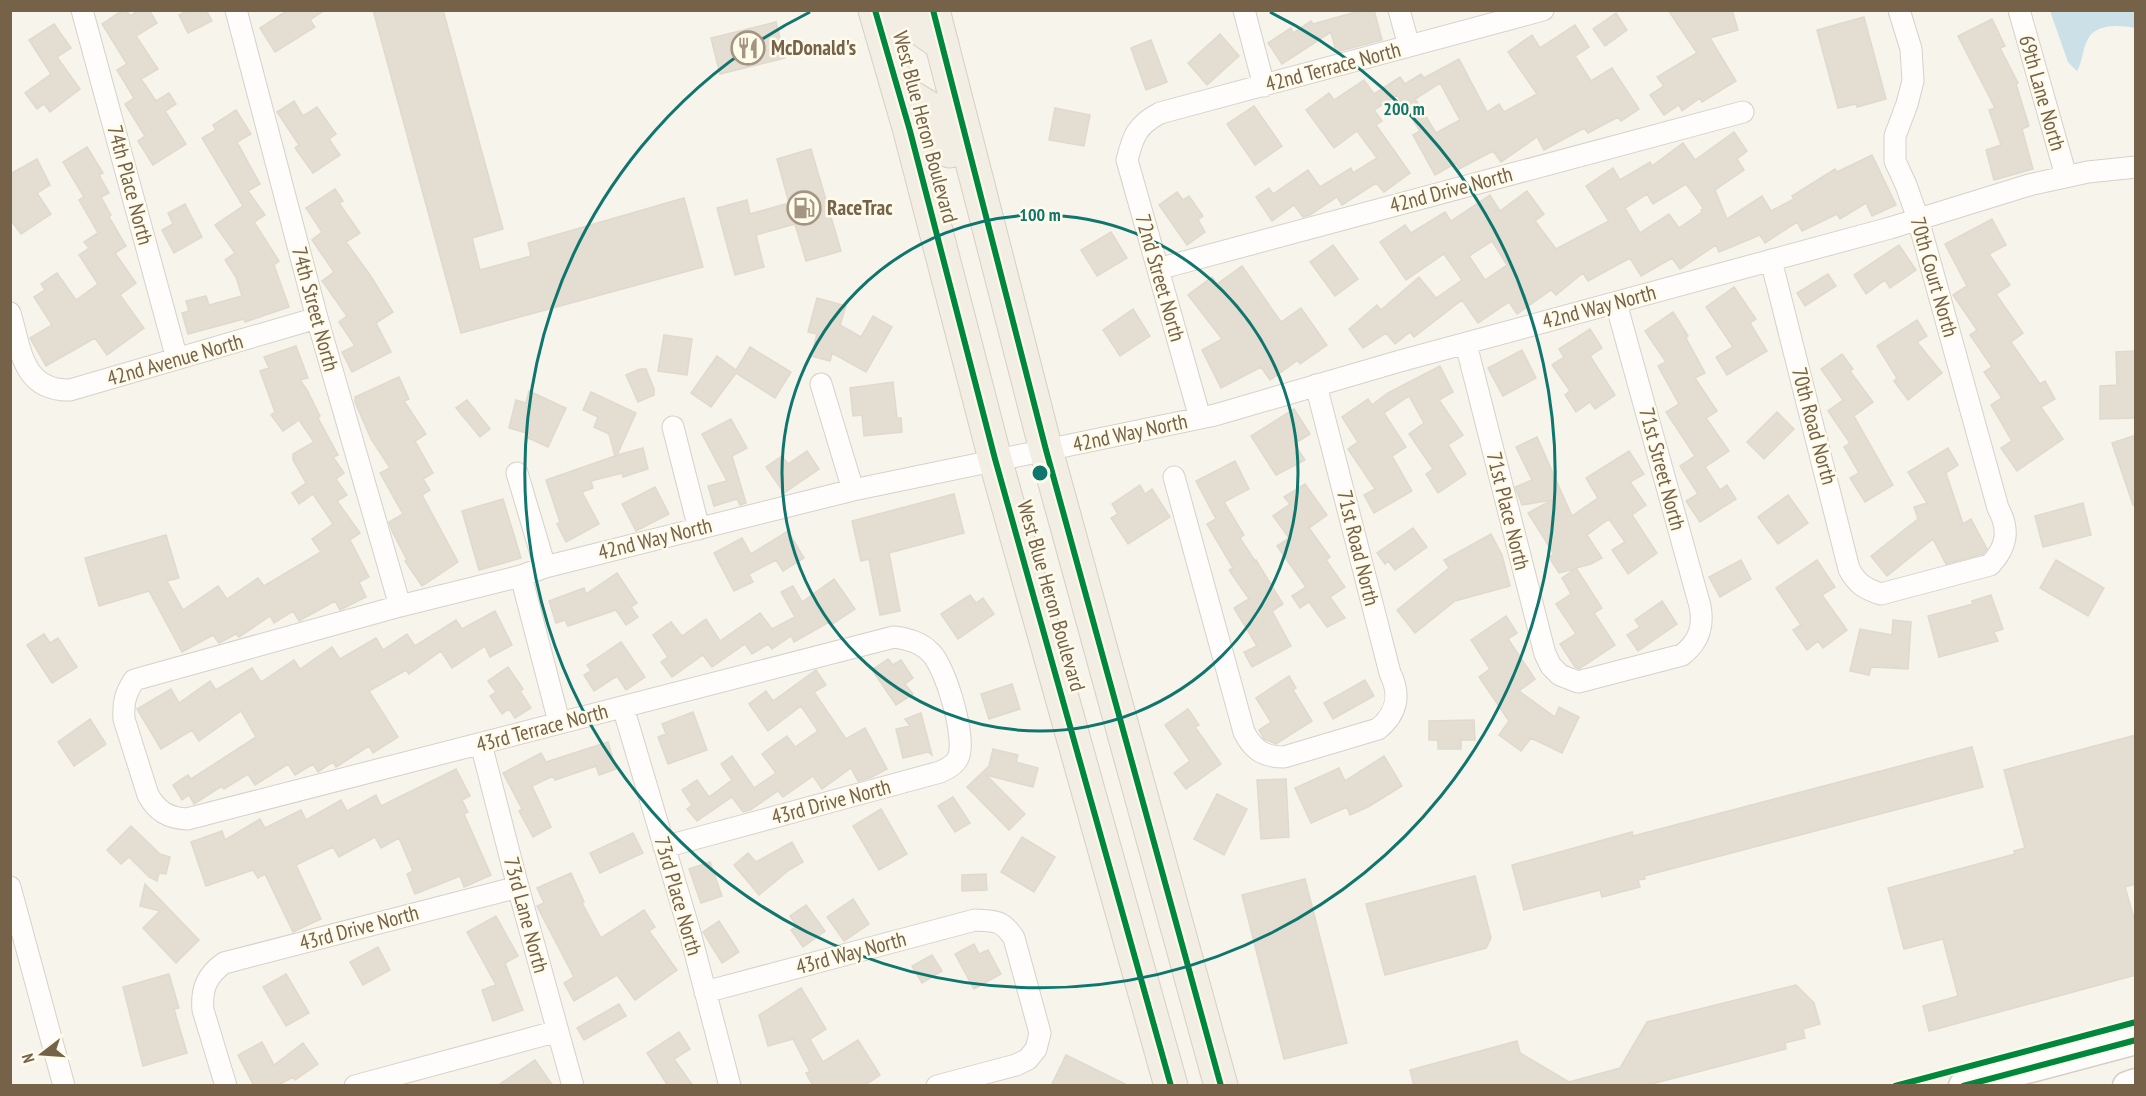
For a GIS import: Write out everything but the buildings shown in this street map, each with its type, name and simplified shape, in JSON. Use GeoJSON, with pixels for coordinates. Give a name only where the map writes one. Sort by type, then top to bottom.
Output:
{"type":"FeatureCollection","features":[{"type":"Feature","properties":{"kind":"highway","name":"West Blue Heron Boulevard"},"geometry":{"type":"LineString","coordinates":[[875,10],[898,89],[995,459],[1171,1086]]}},
{"type":"Feature","properties":{"kind":"highway"},"geometry":{"type":"LineString","coordinates":[[894,10],[942,44]]}},
{"type":"Feature","properties":{"kind":"highway","name":"West Blue Heron Boulevard"},"geometry":{"type":"LineString","coordinates":[[933,10],[1046,450],[1221,1086]]}},
{"type":"Feature","properties":{"kind":"highway"},"geometry":{"type":"LineString","coordinates":[[898,89],[939,114],[970,222],[999,268]]}},
{"type":"Feature","properties":{"kind":"main road"},"geometry":{"type":"LineString","coordinates":[[1963,1086],[2136,1040]]}},
{"type":"Feature","properties":{"kind":"main road"},"geometry":{"type":"LineString","coordinates":[[2127,1086],[2136,1083]]}},
{"type":"Feature","properties":{"kind":"street","name":"74th Place North"},"geometry":{"type":"LineString","coordinates":[[82,10],[177,359]]}},
{"type":"Feature","properties":{"kind":"street","name":"74th Street North"},"geometry":{"type":"LineString","coordinates":[[236,10],[317,318],[400,606]]}},
{"type":"Feature","properties":{"kind":"street"},"geometry":{"type":"LineString","coordinates":[[1244,10],[1264,86]]}},
{"type":"Feature","properties":{"kind":"street"},"geometry":{"type":"LineString","coordinates":[[1400,10],[1409,46]]}},
{"type":"Feature","properties":{"kind":"street","name":"42nd Terrace North"},"geometry":{"type":"LineString","coordinates":[[1132,138],[1149,118],[1160,112],[1543,10]]}},
{"type":"Feature","properties":{"kind":"street","name":"70th Court North"},"geometry":{"type":"LineString","coordinates":[[1864,588],[1881,594],[1990,565],[1999,556],[2006,531],[1918,219],[1895,160],[1895,136],[1913,81],[1911,49],[1899,10]]}},
{"type":"Feature","properties":{"kind":"street","name":"69th Lane North"},"geometry":{"type":"LineString","coordinates":[[2019,10],[2066,176]]}},
{"type":"Feature","properties":{"kind":"street","name":"42nd Drive North"},"geometry":{"type":"LineString","coordinates":[[1158,269],[1743,112]]}},
{"type":"Feature","properties":{"kind":"street","name":"72nd Street North"},"geometry":{"type":"LineString","coordinates":[[1132,138],[1127,160],[1200,418]]}},
{"type":"Feature","properties":{"kind":"street","name":"42nd Way North"},"geometry":{"type":"LineString","coordinates":[[163,814],[148,795],[124,719],[123,706],[126,693],[134,680],[400,606],[521,576],[545,567],[853,490],[1200,418],[1918,219],[2029,185],[2066,176],[2136,167]]}},
{"type":"Feature","properties":{"kind":"street","name":"70th Road North"},"geometry":{"type":"LineString","coordinates":[[1771,260],[1850,569],[1855,580],[1864,588]]}},
{"type":"Feature","properties":{"kind":"street","name":"71st Street North"},"geometry":{"type":"LineString","coordinates":[[1560,675],[1578,682],[1682,655],[1692,647],[1699,636],[1702,618],[1616,303]]}},
{"type":"Feature","properties":{"kind":"street","name":"42nd Avenue North"},"geometry":{"type":"LineString","coordinates":[[10,313],[26,367],[34,379],[57,390],[70,390],[317,318]]}},
{"type":"Feature","properties":{"kind":"street","name":"71st Place North"},"geometry":{"type":"LineString","coordinates":[[1466,344],[1545,654],[1551,666],[1560,675]]}},
{"type":"Feature","properties":{"kind":"street"},"geometry":{"type":"LineString","coordinates":[[821,384],[853,490]]}},
{"type":"Feature","properties":{"kind":"street","name":"71st Road North"},"geometry":{"type":"LineString","coordinates":[[1174,477],[1244,732],[1250,743],[1258,751],[1271,757],[1284,757],[1378,729],[1388,721],[1394,711],[1397,697],[1396,684],[1390,673],[1316,385]]}},
{"type":"Feature","properties":{"kind":"street"},"geometry":{"type":"LineString","coordinates":[[673,427],[699,529]]}},
{"type":"Feature","properties":{"kind":"street"},"geometry":{"type":"LineString","coordinates":[[517,473],[545,567]]}},
{"type":"Feature","properties":{"kind":"street"},"geometry":{"type":"LineString","coordinates":[[521,576],[559,722]]}},
{"type":"Feature","properties":{"kind":"street","name":"43rd Terrace North"},"geometry":{"type":"LineString","coordinates":[[163,814],[187,819],[894,637],[920,644],[938,662],[944,674],[961,738],[958,758]]}},
{"type":"Feature","properties":{"kind":"street","name":"73rd Place North"},"geometry":{"type":"LineString","coordinates":[[623,707],[730,1086]]}},
{"type":"Feature","properties":{"kind":"street","name":"73rd Lane North"},"geometry":{"type":"LineString","coordinates":[[481,744],[573,1086]]}},
{"type":"Feature","properties":{"kind":"street","name":"43rd Drive North"},"geometry":{"type":"LineString","coordinates":[[664,847],[940,772],[951,767],[958,758]]}},
{"type":"Feature","properties":{"kind":"street","name":"43rd Drive North"},"geometry":{"type":"LineString","coordinates":[[226,1086],[203,1010],[202,998],[206,980],[224,963],[518,887]]}},
{"type":"Feature","properties":{"kind":"street"},"geometry":{"type":"LineString","coordinates":[[11,892],[64,1086]]}},
{"type":"Feature","properties":{"kind":"street","name":"43rd Way North"},"geometry":{"type":"LineString","coordinates":[[705,992],[975,920],[997,921],[1007,928],[1014,938],[1040,1033],[1036,1049],[1028,1059],[1016,1065],[937,1086]]}},
{"type":"Feature","properties":{"kind":"street"},"geometry":{"type":"LineString","coordinates":[[355,1086],[558,1031]]}},
{"type":"Feature","properties":{"kind":"shaded area"},"geometry":{"type":"Polygon","coordinates":[[[2050,11],[2135,11],[2135,28],[2109,26],[2097,30],[2086,43],[2077,71],[2068,62],[2050,11]]]}},
{"type":"Feature","properties":{"kind":"cycle path"},"geometry":{"type":"LineString","coordinates":[[875,10],[910,131],[995,459],[1171,1086]]}},
{"type":"Feature","properties":{"kind":"cycle path"},"geometry":{"type":"LineString","coordinates":[[933,10],[1046,450],[1221,1086]]}},
{"type":"Feature","properties":{"kind":"cycle path"},"geometry":{"type":"LineString","coordinates":[[1895,1086],[2136,1022]]}},
{"type":"Feature","properties":{"kind":"cycle path"},"geometry":{"type":"LineString","coordinates":[[1963,1086],[2136,1040]]}},
{"type":"Feature","properties":{"kind":"place","name":"McDonald's"},"geometry":{"type":"Point","coordinates":[748,48]}},
{"type":"Feature","properties":{"kind":"place","name":"RaceTrac"},"geometry":{"type":"Point","coordinates":[804,208]}}]}
